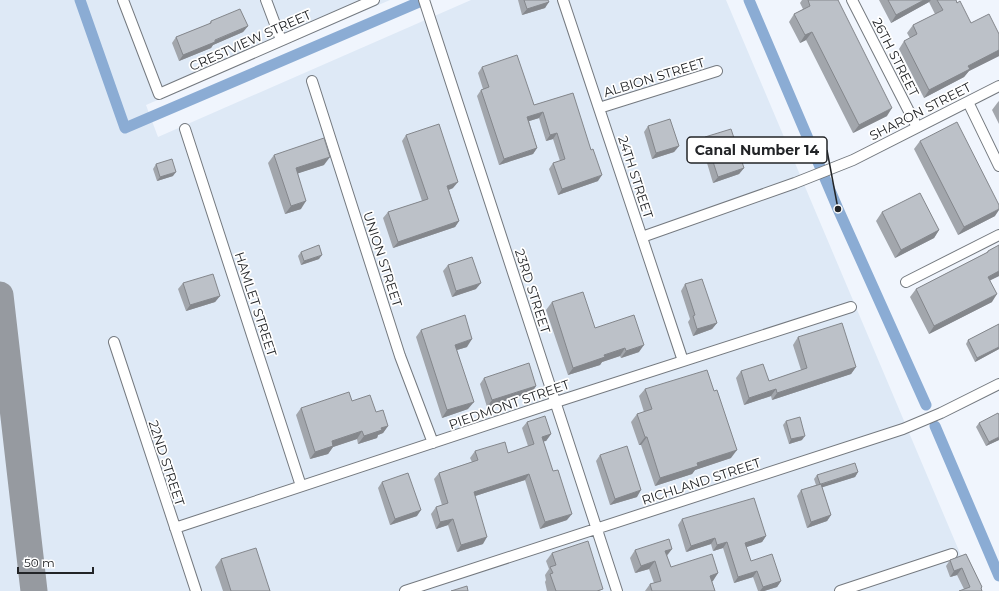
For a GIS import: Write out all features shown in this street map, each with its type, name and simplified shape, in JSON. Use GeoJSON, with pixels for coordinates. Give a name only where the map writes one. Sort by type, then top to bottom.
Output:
{"type":"FeatureCollection","features":[{"type":"Feature","properties":{"kind":"street","name":"CRESTVIEW STREET"},"geometry":{"type":"LineString","coordinates":[[123,0],[159,94],[374,0]]}},
{"type":"Feature","properties":{"kind":"street"},"geometry":{"type":"LineString","coordinates":[[266,0],[281,40]]}},
{"type":"Feature","properties":{"kind":"street","name":"23RD STREET"},"geometry":{"type":"LineString","coordinates":[[424,0],[617,591]]}},
{"type":"Feature","properties":{"kind":"street","name":"24TH STREET"},"geometry":{"type":"LineString","coordinates":[[563,0],[683,362]]}},
{"type":"Feature","properties":{"kind":"street","name":"26TH STREET"},"geometry":{"type":"LineString","coordinates":[[852,0],[918,127]]}},
{"type":"Feature","properties":{"kind":"street","name":"ALBION STREET"},"geometry":{"type":"LineString","coordinates":[[599,108],[717,71]]}},
{"type":"Feature","properties":{"kind":"street","name":"UNION STREET"},"geometry":{"type":"LineString","coordinates":[[312,81],[400,356],[433,443]]}},
{"type":"Feature","properties":{"kind":"street","name":"SHARON STREET"},"geometry":{"type":"LineString","coordinates":[[642,237],[795,183],[853,160],[999,86]]}},
{"type":"Feature","properties":{"kind":"street"},"geometry":{"type":"LineString","coordinates":[[968,102],[999,166]]}},
{"type":"Feature","properties":{"kind":"street","name":"HAMLET STREET"},"geometry":{"type":"LineString","coordinates":[[185,129],[301,486]]}},
{"type":"Feature","properties":{"kind":"street"},"geometry":{"type":"LineString","coordinates":[[906,282],[999,235]]}},
{"type":"Feature","properties":{"kind":"street","name":"PIEDMONT STREET"},"geometry":{"type":"LineString","coordinates":[[175,528],[556,402],[851,307]]}},
{"type":"Feature","properties":{"kind":"street","name":"22ND STREET"},"geometry":{"type":"LineString","coordinates":[[114,342],[196,591]]}},
{"type":"Feature","properties":{"kind":"street","name":"RICHLAND STREET"},"geometry":{"type":"LineString","coordinates":[[405,591],[903,430],[999,384]]}},
{"type":"Feature","properties":{"kind":"street"},"geometry":{"type":"LineString","coordinates":[[840,591],[952,554]]}},
{"type":"Feature","properties":{"kind":"shaded area"},"geometry":{"type":"Polygon","coordinates":[[[0,0],[390,0],[146,105],[158,137],[471,0],[726,0],[976,591],[0,591],[0,0]]]}},
{"type":"Feature","properties":{"kind":"building"},"geometry":{"type":"Polygon","coordinates":[[[524,0],[548,0],[549,2],[527,9],[524,0]]]}},
{"type":"Feature","properties":{"kind":"building"},"geometry":{"type":"Polygon","coordinates":[[[808,0],[838,0],[892,108],[859,125],[812,32],[805,35],[794,14],[810,6],[808,0]]]}},
{"type":"Feature","properties":{"kind":"building"},"geometry":{"type":"Polygon","coordinates":[[[888,0],[924,0],[896,15],[888,0]]]}},
{"type":"Feature","properties":{"kind":"building"},"geometry":{"type":"Polygon","coordinates":[[[937,0],[956,0],[957,3],[960,1],[971,23],[989,14],[999,34],[999,50],[968,66],[970,69],[929,90],[904,41],[917,34],[913,25],[943,10],[937,0]]]}},
{"type":"Feature","properties":{"kind":"building"},"geometry":{"type":"Polygon","coordinates":[[[240,9],[248,26],[183,55],[176,37],[211,23],[211,21],[240,9]]]}},
{"type":"Feature","properties":{"kind":"building"},"geometry":{"type":"Polygon","coordinates":[[[517,55],[534,105],[573,93],[591,150],[593,149],[602,175],[562,189],[553,163],[565,159],[557,133],[550,135],[543,112],[527,117],[537,148],[504,159],[481,90],[489,87],[482,67],[517,55]]]}},
{"type":"Feature","properties":{"kind":"building"},"geometry":{"type":"Polygon","coordinates":[[[670,119],[679,146],[656,153],[648,126],[670,119]]]}},
{"type":"Feature","properties":{"kind":"building"},"geometry":{"type":"Polygon","coordinates":[[[957,122],[999,205],[999,209],[964,227],[920,141],[957,122]]]}},
{"type":"Feature","properties":{"kind":"building"},"geometry":{"type":"Polygon","coordinates":[[[439,124],[458,182],[447,186],[459,221],[398,242],[388,212],[428,199],[406,135],[439,124]]]}},
{"type":"Feature","properties":{"kind":"building"},"geometry":{"type":"Polygon","coordinates":[[[731,129],[744,168],[718,177],[705,137],[731,129]]]}},
{"type":"Feature","properties":{"kind":"building"},"geometry":{"type":"Polygon","coordinates":[[[324,138],[330,157],[296,168],[306,201],[291,206],[274,155],[324,138]]]}},
{"type":"Feature","properties":{"kind":"building"},"geometry":{"type":"Polygon","coordinates":[[[172,159],[176,172],[160,177],[156,164],[172,159]]]}},
{"type":"Feature","properties":{"kind":"building"},"geometry":{"type":"Polygon","coordinates":[[[920,193],[939,230],[901,250],[882,212],[920,193]]]}},
{"type":"Feature","properties":{"kind":"building"},"geometry":{"type":"Polygon","coordinates":[[[319,245],[322,255],[304,261],[301,252],[319,245]]]}},
{"type":"Feature","properties":{"kind":"building"},"geometry":{"type":"Polygon","coordinates":[[[999,245],[999,271],[988,277],[997,294],[934,326],[916,289],[999,245]]]}},
{"type":"Feature","properties":{"kind":"building"},"geometry":{"type":"Polygon","coordinates":[[[472,257],[481,283],[456,291],[448,265],[472,257]]]}},
{"type":"Feature","properties":{"kind":"building"},"geometry":{"type":"Polygon","coordinates":[[[213,274],[220,296],[190,305],[183,283],[213,274]]]}},
{"type":"Feature","properties":{"kind":"building"},"geometry":{"type":"Polygon","coordinates":[[[702,279],[717,323],[697,329],[693,316],[695,315],[685,284],[702,279]]]}},
{"type":"Feature","properties":{"kind":"building"},"geometry":{"type":"Polygon","coordinates":[[[583,292],[595,328],[634,315],[644,345],[626,351],[625,348],[604,355],[605,357],[573,368],[552,302],[583,292]]]}},
{"type":"Feature","properties":{"kind":"building"},"geometry":{"type":"Polygon","coordinates":[[[465,315],[472,339],[455,345],[474,402],[447,410],[421,330],[465,315]]]}},
{"type":"Feature","properties":{"kind":"building"},"geometry":{"type":"Polygon","coordinates":[[[842,323],[856,367],[777,393],[776,389],[749,398],[741,371],[763,364],[769,381],[807,368],[798,337],[842,323]]]}},
{"type":"Feature","properties":{"kind":"building"},"geometry":{"type":"Polygon","coordinates":[[[999,324],[999,347],[977,358],[968,340],[999,324]]]}},
{"type":"Feature","properties":{"kind":"building"},"geometry":{"type":"Polygon","coordinates":[[[529,363],[536,386],[492,400],[484,378],[529,363]]]}},
{"type":"Feature","properties":{"kind":"building"},"geometry":{"type":"Polygon","coordinates":[[[707,370],[714,391],[717,390],[737,450],[697,463],[698,466],[660,478],[647,437],[645,437],[637,414],[652,409],[645,389],[707,370]]]}},
{"type":"Feature","properties":{"kind":"building"},"geometry":{"type":"Polygon","coordinates":[[[349,392],[352,401],[370,395],[376,412],[383,410],[388,426],[381,428],[382,430],[364,436],[362,431],[332,441],[333,446],[315,452],[301,408],[349,392]]]}},
{"type":"Feature","properties":{"kind":"building"},"geometry":{"type":"Polygon","coordinates":[[[998,413],[999,437],[989,442],[979,423],[998,413]]]}},
{"type":"Feature","properties":{"kind":"building"},"geometry":{"type":"Polygon","coordinates":[[[545,416],[551,434],[542,437],[553,471],[558,470],[572,514],[545,522],[529,474],[474,492],[487,537],[461,545],[453,519],[440,522],[436,507],[448,503],[439,473],[478,460],[475,451],[505,442],[508,453],[534,444],[527,422],[545,416]]]}},
{"type":"Feature","properties":{"kind":"building"},"geometry":{"type":"Polygon","coordinates":[[[800,417],[805,436],[791,439],[786,421],[800,417]]]}},
{"type":"Feature","properties":{"kind":"building"},"geometry":{"type":"Polygon","coordinates":[[[627,446],[641,490],[615,499],[600,455],[627,446]]]}},
{"type":"Feature","properties":{"kind":"building"},"geometry":{"type":"Polygon","coordinates":[[[855,463],[858,472],[820,484],[817,475],[855,463]]]}},
{"type":"Feature","properties":{"kind":"building"},"geometry":{"type":"Polygon","coordinates":[[[408,473],[421,510],[395,519],[382,482],[408,473]]]}},
{"type":"Feature","properties":{"kind":"building"},"geometry":{"type":"Polygon","coordinates":[[[821,484],[831,515],[811,522],[801,490],[821,484]]]}},
{"type":"Feature","properties":{"kind":"building"},"geometry":{"type":"Polygon","coordinates":[[[754,498],[766,536],[745,543],[751,561],[772,554],[781,581],[763,587],[757,571],[738,577],[727,542],[717,545],[715,538],[691,546],[682,519],[754,498]]]}},
{"type":"Feature","properties":{"kind":"building"},"geometry":{"type":"Polygon","coordinates":[[[669,539],[672,549],[665,551],[671,567],[712,554],[718,573],[710,576],[715,591],[652,591],[650,584],[661,581],[655,561],[641,566],[635,550],[669,539]]]}},
{"type":"Feature","properties":{"kind":"building"},"geometry":{"type":"Polygon","coordinates":[[[588,541],[603,589],[597,591],[556,591],[550,574],[553,573],[550,567],[556,565],[552,553],[588,541]]]}},
{"type":"Feature","properties":{"kind":"building"},"geometry":{"type":"Polygon","coordinates":[[[256,548],[270,591],[231,591],[221,559],[256,548]]]}},
{"type":"Feature","properties":{"kind":"building"},"geometry":{"type":"Polygon","coordinates":[[[966,554],[982,587],[982,591],[959,591],[970,587],[962,568],[954,571],[950,560],[966,554]]]}},
{"type":"Feature","properties":{"kind":"building"},"geometry":{"type":"Polygon","coordinates":[[[467,586],[468,591],[451,591],[467,586]]]}},
{"type":"Feature","properties":{"kind":"waterway"},"geometry":{"type":"LineString","coordinates":[[80,0],[125,128],[424,0]]}},
{"type":"Feature","properties":{"kind":"waterway"},"geometry":{"type":"LineString","coordinates":[[749,0],[838,209],[926,405]]}},
{"type":"Feature","properties":{"kind":"waterway"},"geometry":{"type":"LineString","coordinates":[[935,426],[999,576]]}},
{"type":"Feature","properties":{"kind":"taxiway"},"geometry":{"type":"LineString","coordinates":[[0,295],[34,591]]}},
{"type":"Feature","properties":{"kind":"place","name":"Canal Number 14"},"geometry":{"type":"Point","coordinates":[838,209]}}]}
